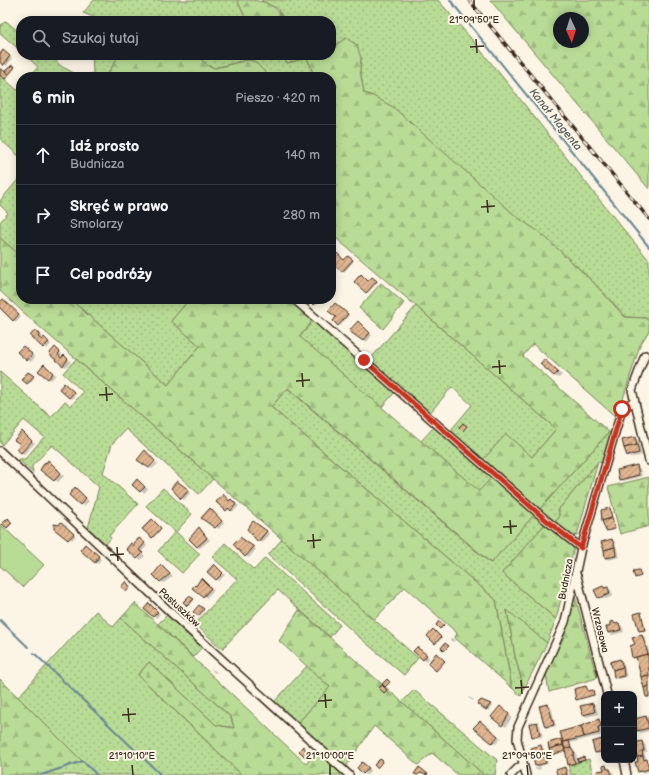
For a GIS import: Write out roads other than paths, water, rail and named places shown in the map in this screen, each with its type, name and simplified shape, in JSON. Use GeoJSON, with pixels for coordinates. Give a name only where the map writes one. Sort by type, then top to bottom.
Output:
{"type":"FeatureCollection","features":[{"type":"Feature","properties":{"kind":"street"},"geometry":{"type":"LineString","coordinates":[[300,304],[546,520],[581,548]]}},
{"type":"Feature","properties":{"kind":"street"},"geometry":{"type":"LineString","coordinates":[[644,355],[632,387],[649,461]]}},
{"type":"Feature","properties":{"kind":"street","name":"Budnicza"},"geometry":{"type":"LineString","coordinates":[[523,765],[517,739],[520,722],[565,622],[581,548],[622,409],[634,401]]}},
{"type":"Feature","properties":{"kind":"street","name":"Pastuszków"},"geometry":{"type":"LineString","coordinates":[[0,451],[186,626],[349,775]]}},
{"type":"Feature","properties":{"kind":"street","name":"Wrzosowa"},"geometry":{"type":"LineString","coordinates":[[576,572],[606,691]]}},
{"type":"Feature","properties":{"kind":"street"},"geometry":{"type":"LineString","coordinates":[[625,763],[627,775]]}},
{"type":"Feature","properties":{"kind":"street"},"geometry":{"type":"LineString","coordinates":[[511,775],[523,765],[526,775]]}},
{"type":"Feature","properties":{"kind":"waterway","name":"Kanał Magenta"},"geometry":{"type":"LineString","coordinates":[[450,0],[649,247]]}},
{"type":"Feature","properties":{"kind":"waterway"},"geometry":{"type":"LineString","coordinates":[[0,620],[28,647]]}},
{"type":"Feature","properties":{"kind":"waterway"},"geometry":{"type":"LineString","coordinates":[[34,653],[161,775]]}},
{"type":"Feature","properties":{"kind":"waterway"},"geometry":{"type":"LineString","coordinates":[[41,775],[83,761],[97,775]]}},
{"type":"Feature","properties":{"kind":"railway"},"geometry":{"type":"LineString","coordinates":[[469,0],[649,219]]}}]}
